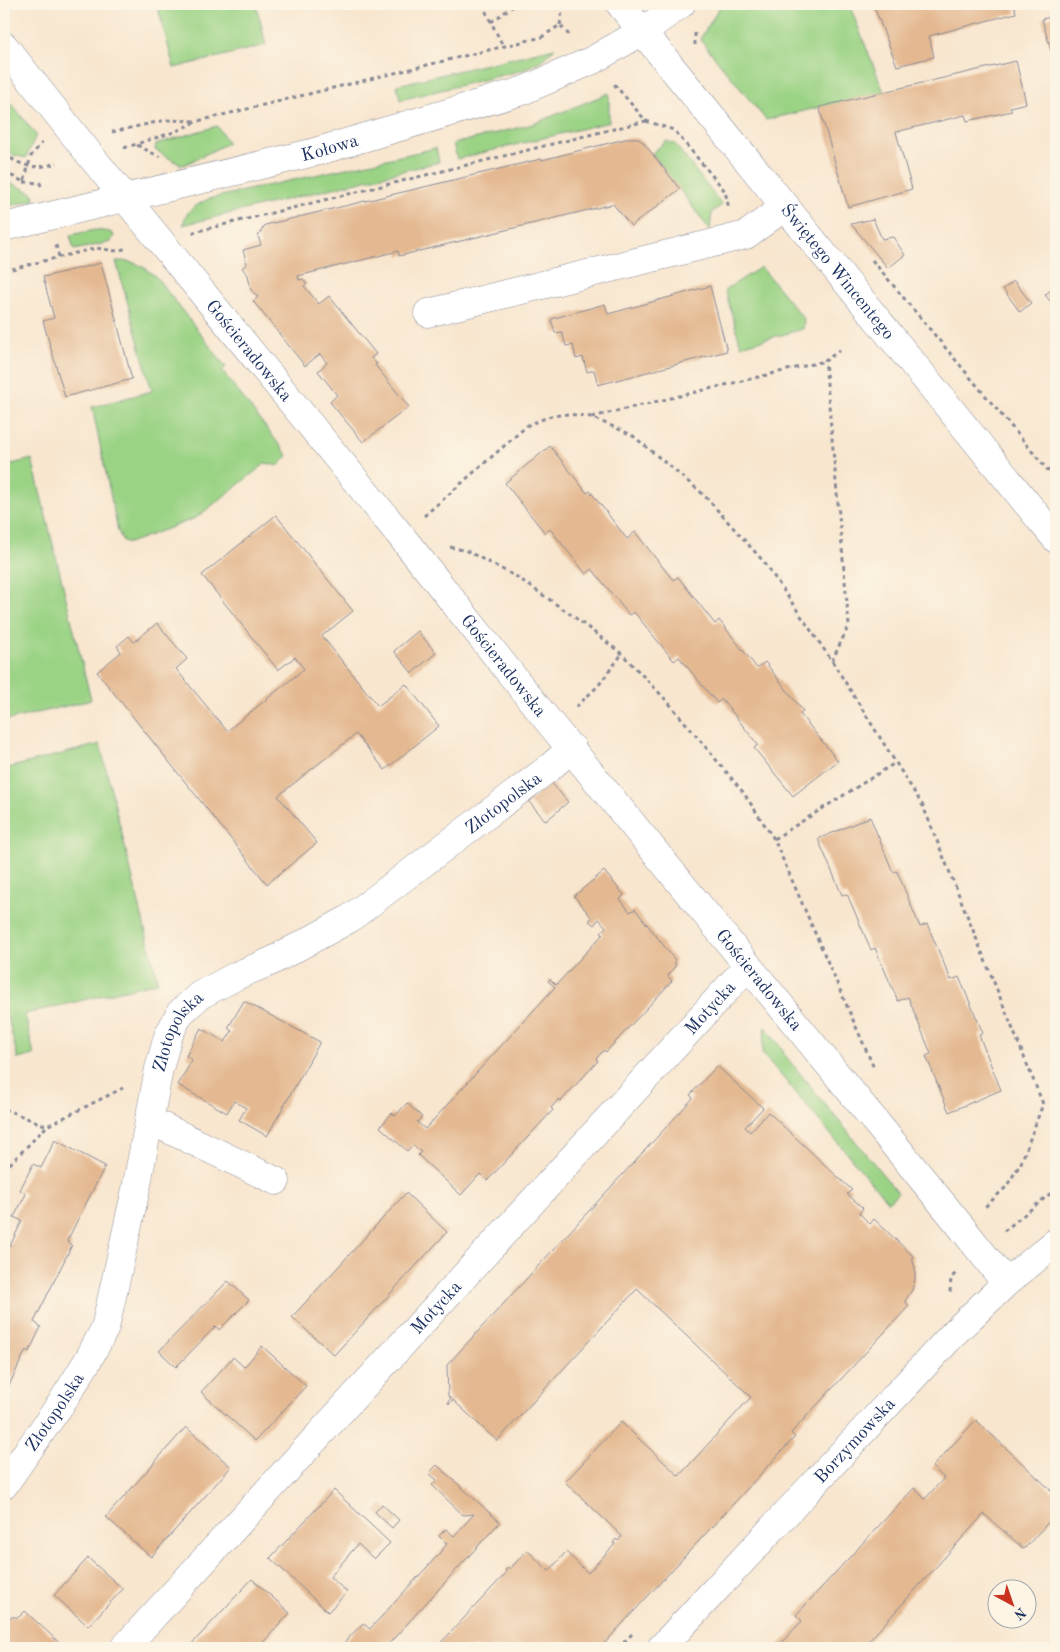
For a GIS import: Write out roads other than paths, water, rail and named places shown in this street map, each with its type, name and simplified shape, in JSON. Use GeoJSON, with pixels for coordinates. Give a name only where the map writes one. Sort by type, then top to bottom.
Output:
{"type":"FeatureCollection","features":[{"type":"Feature","properties":{"kind":"street","name":"Świętego Wincentego"},"geometry":{"type":"LineString","coordinates":[[620,4],[1056,539]]}},
{"type":"Feature","properties":{"kind":"street","name":"Kołowa"},"geometry":{"type":"LineString","coordinates":[[4,228],[193,180],[315,152],[512,94],[593,60],[643,31],[681,4]]}},
{"type":"Feature","properties":{"kind":"street","name":"Gościeradowska"},"geometry":{"type":"LineString","coordinates":[[4,46],[401,536],[549,722],[1006,1283]]}},
{"type":"Feature","properties":{"kind":"street"},"geometry":{"type":"LineString","coordinates":[[428,313],[746,235],[786,206]]}},
{"type":"Feature","properties":{"kind":"street","name":"Złotopolska"},"geometry":{"type":"LineString","coordinates":[[4,1485],[62,1402],[87,1362],[105,1328],[136,1189],[159,1070],[168,1036],[180,1013],[200,995],[272,960],[349,919],[534,780],[572,748]]}},
{"type":"Feature","properties":{"kind":"street","name":"Motycka"},"geometry":{"type":"LineString","coordinates":[[124,1648],[748,966]]}},
{"type":"Feature","properties":{"kind":"street"},"geometry":{"type":"LineString","coordinates":[[149,1120],[276,1181]]}},
{"type":"Feature","properties":{"kind":"street","name":"Borzymowska"},"geometry":{"type":"LineString","coordinates":[[665,1647],[956,1331],[1006,1283],[1056,1242]]}}]}
